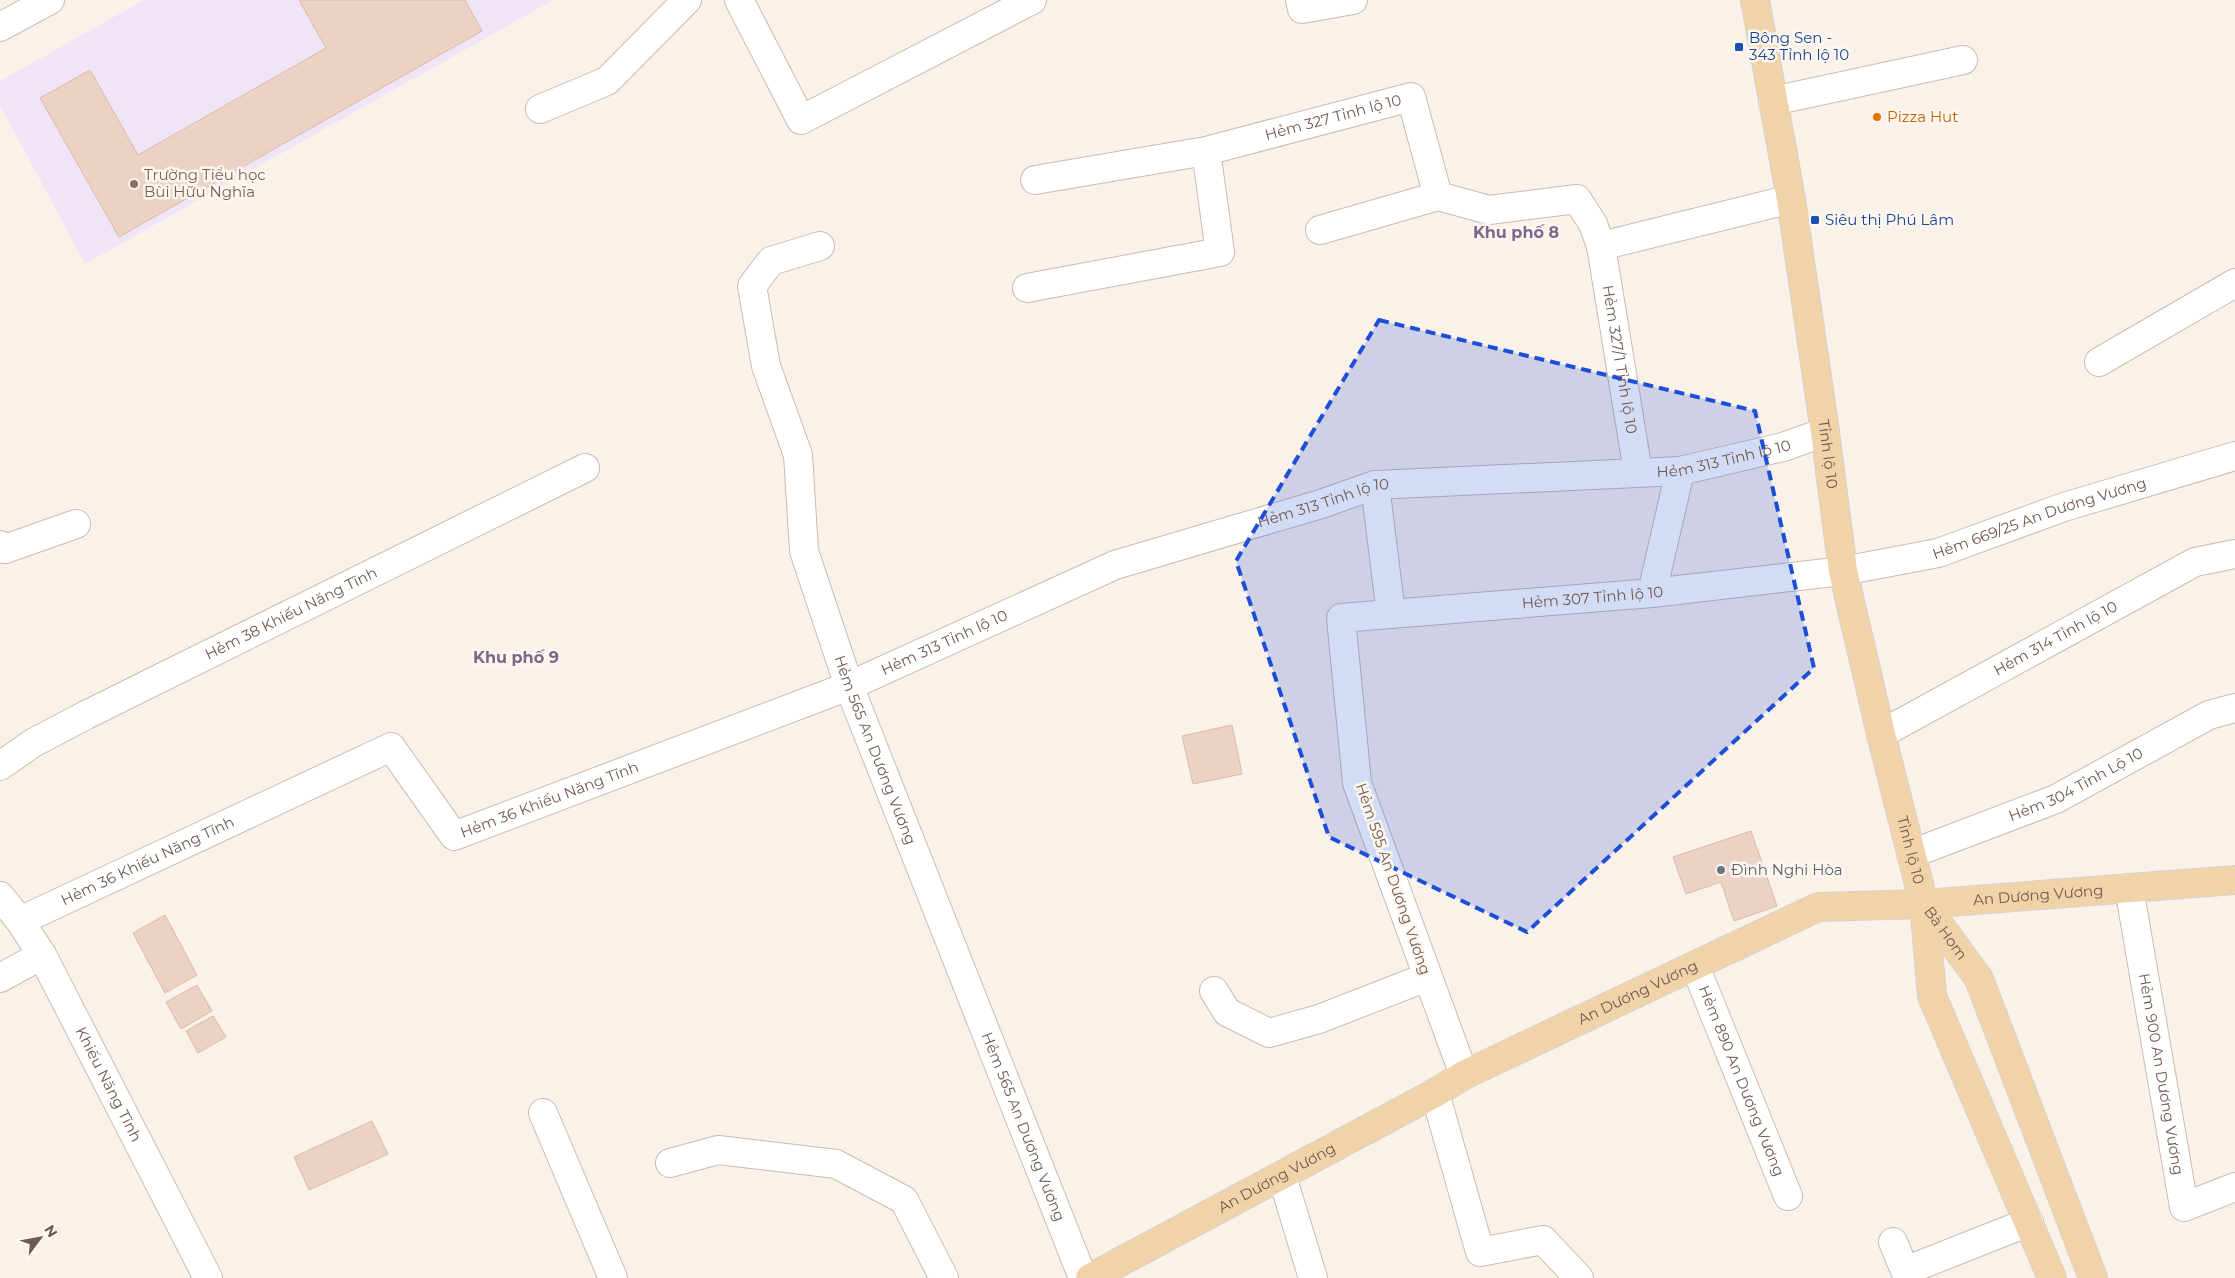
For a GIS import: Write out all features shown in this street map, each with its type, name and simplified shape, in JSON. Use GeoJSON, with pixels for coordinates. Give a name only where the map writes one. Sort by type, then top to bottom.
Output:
{"type":"FeatureCollection","features":[{"type":"Feature","properties":{"kind":"main road","name":"Tỉnh lộ 10"},"geometry":{"type":"LineString","coordinates":[[1755,0],[1791,199],[1826,432],[1843,571],[1881,734],[1924,904]]}},
{"type":"Feature","properties":{"kind":"main road","name":"An Dương Vương"},"geometry":{"type":"LineString","coordinates":[[1090,1278],[1435,1093],[1464,1075],[1818,907],[1924,904],[2235,880]]}},
{"type":"Feature","properties":{"kind":"main road","name":"Bà Hom"},"geometry":{"type":"LineString","coordinates":[[1924,904],[1932,996],[2052,1278]]}},
{"type":"Feature","properties":{"kind":"main road","name":"Bà Hom"},"geometry":{"type":"LineString","coordinates":[[1924,904],[1979,979],[2093,1278]]}},
{"type":"Feature","properties":{"kind":"street"},"geometry":{"type":"LineString","coordinates":[[0,26],[50,0]]}},
{"type":"Feature","properties":{"kind":"street"},"geometry":{"type":"LineString","coordinates":[[540,109],[607,80],[687,0]]}},
{"type":"Feature","properties":{"kind":"street"},"geometry":{"type":"LineString","coordinates":[[739,0],[801,120],[1032,0]]}},
{"type":"Feature","properties":{"kind":"street"},"geometry":{"type":"LineString","coordinates":[[1300,0],[1302,8],[1353,0]]}},
{"type":"Feature","properties":{"kind":"street"},"geometry":{"type":"LineString","coordinates":[[1773,101],[1962,60]]}},
{"type":"Feature","properties":{"kind":"street","name":"Hẻm 327 Tỉnh lộ 10"},"geometry":{"type":"LineString","coordinates":[[1035,180],[1206,151],[1411,97],[1438,196]]}},
{"type":"Feature","properties":{"kind":"street"},"geometry":{"type":"LineString","coordinates":[[1027,288],[1220,252],[1206,151]]}},
{"type":"Feature","properties":{"kind":"street"},"geometry":{"type":"LineString","coordinates":[[1320,230],[1438,196],[1490,210],[1577,199],[1593,224],[1601,246],[1791,199]]}},
{"type":"Feature","properties":{"kind":"street","name":"Hẻm 565 An Dương Vương"},"geometry":{"type":"LineString","coordinates":[[820,246],[771,261],[752,286],[766,366],[798,455],[804,551],[849,686],[1083,1278]]}},
{"type":"Feature","properties":{"kind":"street","name":"Hẻm 327/1 Tỉnh lộ 10"},"geometry":{"type":"LineString","coordinates":[[1601,246],[1638,472]]}},
{"type":"Feature","properties":{"kind":"street"},"geometry":{"type":"LineString","coordinates":[[2099,362],[2235,283]]}},
{"type":"Feature","properties":{"kind":"street","name":"Hẻm 313 Tỉnh lộ 10"},"geometry":{"type":"LineString","coordinates":[[849,686],[1115,565],[1321,504],[1375,485],[1680,471],[1783,447],[1826,432]]}},
{"type":"Feature","properties":{"kind":"street","name":"Hẻm 669/25 An Dương Vương"},"geometry":{"type":"LineString","coordinates":[[1843,571],[1938,553],[2064,506],[2235,456]]}},
{"type":"Feature","properties":{"kind":"street","name":"Hẻm 38 Khiếu Năng Tĩnh"},"geometry":{"type":"LineString","coordinates":[[0,766],[32,743],[86,715],[585,468]]}},
{"type":"Feature","properties":{"kind":"street"},"geometry":{"type":"LineString","coordinates":[[1652,593],[1680,471]]}},
{"type":"Feature","properties":{"kind":"street"},"geometry":{"type":"LineString","coordinates":[[1375,485],[1391,614]]}},
{"type":"Feature","properties":{"kind":"street"},"geometry":{"type":"LineString","coordinates":[[0,546],[5,549],[76,524]]}},
{"type":"Feature","properties":{"kind":"street","name":"Hẻm 314 Tỉnh lộ 10"},"geometry":{"type":"LineString","coordinates":[[1881,734],[2195,562],[2235,554]]}},
{"type":"Feature","properties":{"kind":"street","name":"Hẻm 307 Tỉnh lộ 10"},"geometry":{"type":"LineString","coordinates":[[1342,618],[1652,593],[1843,571]]}},
{"type":"Feature","properties":{"kind":"street","name":"Hẻm 595 An Dương Vương"},"geometry":{"type":"LineString","coordinates":[[1342,618],[1357,783],[1464,1075]]}},
{"type":"Feature","properties":{"kind":"street","name":"Hẻm 36 Khiếu Năng Tĩnh"},"geometry":{"type":"LineString","coordinates":[[20,921],[391,747],[454,836],[849,686]]}},
{"type":"Feature","properties":{"kind":"street","name":"Hẻm 304 Tỉnh Lộ 10"},"geometry":{"type":"LineString","coordinates":[[1911,854],[2056,800],[2209,715],[2235,708]]}},
{"type":"Feature","properties":{"kind":"street","name":"Hẻm 900 An Dương Vương"},"geometry":{"type":"LineString","coordinates":[[2129,888],[2184,1207],[2235,1187]]}},
{"type":"Feature","properties":{"kind":"street","name":"Khiếu Năng Tĩnh"},"geometry":{"type":"LineString","coordinates":[[0,896],[20,921],[42,955],[208,1278]]}},
{"type":"Feature","properties":{"kind":"street"},"geometry":{"type":"LineString","coordinates":[[0,978],[42,955]]}},
{"type":"Feature","properties":{"kind":"street","name":"Hẻm 890 An Dương Vương"},"geometry":{"type":"LineString","coordinates":[[1694,966],[1788,1196]]}},
{"type":"Feature","properties":{"kind":"street"},"geometry":{"type":"LineString","coordinates":[[1214,991],[1227,1012],[1269,1033],[1319,1019],[1427,977]]}},
{"type":"Feature","properties":{"kind":"street"},"geometry":{"type":"LineString","coordinates":[[1435,1093],[1480,1252],[1543,1240],[1579,1278]]}},
{"type":"Feature","properties":{"kind":"street"},"geometry":{"type":"LineString","coordinates":[[543,1113],[613,1278]]}},
{"type":"Feature","properties":{"kind":"street"},"geometry":{"type":"LineString","coordinates":[[670,1163],[718,1150],[836,1164],[904,1200],[944,1278]]}},
{"type":"Feature","properties":{"kind":"street"},"geometry":{"type":"LineString","coordinates":[[1282,1176],[1313,1278]]}},
{"type":"Feature","properties":{"kind":"street"},"geometry":{"type":"LineString","coordinates":[[1893,1242],[1905,1271],[2029,1222]]}},
{"type":"Feature","properties":{"kind":"highlighted area"},"geometry":{"type":"Polygon","coordinates":[[[1379,320],[1755,411],[1814,668],[1527,932],[1329,837],[1236,561],[1379,320]]]}},
{"type":"Feature","properties":{"kind":"shaded area","name":"Trường Tiểu học Bùi Hữu Nghĩa"},"geometry":{"type":"Polygon","coordinates":[[[144,0],[553,0],[85,264],[0,105],[0,81],[144,0]]]}},
{"type":"Feature","properties":{"kind":"building"},"geometry":{"type":"Polygon","coordinates":[[[299,0],[465,0],[482,31],[119,237],[40,98],[90,70],[138,155],[326,48],[299,0]]]}},
{"type":"Feature","properties":{"kind":"building"},"geometry":{"type":"Polygon","coordinates":[[[1232,725],[1242,774],[1193,784],[1182,736],[1232,725]]]}},
{"type":"Feature","properties":{"kind":"building","name":"Đình Nghi Hòa"},"geometry":{"type":"Polygon","coordinates":[[[1751,831],[1777,906],[1734,921],[1721,882],[1686,894],[1673,857],[1751,831]]]}},
{"type":"Feature","properties":{"kind":"building"},"geometry":{"type":"Polygon","coordinates":[[[165,915],[197,975],[165,993],[133,933],[165,915]]]}},
{"type":"Feature","properties":{"kind":"building"},"geometry":{"type":"Polygon","coordinates":[[[197,985],[212,1011],[181,1029],[166,1002],[197,985]]]}},
{"type":"Feature","properties":{"kind":"building"},"geometry":{"type":"Polygon","coordinates":[[[213,1016],[226,1037],[198,1053],[186,1031],[213,1016]]]}},
{"type":"Feature","properties":{"kind":"building"},"geometry":{"type":"Polygon","coordinates":[[[372,1121],[388,1154],[309,1190],[294,1157],[372,1121]]]}},
{"type":"Feature","properties":{"kind":"place","name":"Bông Sen - 343 Tỉnh lộ 10"},"geometry":{"type":"Point","coordinates":[1739,47]}},
{"type":"Feature","properties":{"kind":"place","name":"Pizza Hut"},"geometry":{"type":"Point","coordinates":[1877,117]}},
{"type":"Feature","properties":{"kind":"place","name":"Trường Tiểu học Bùi Hữu Nghĩa"},"geometry":{"type":"Point","coordinates":[134,184]}},
{"type":"Feature","properties":{"kind":"place","name":"Siêu thị Phú Lâm"},"geometry":{"type":"Point","coordinates":[1815,220]}},
{"type":"Feature","properties":{"kind":"place","name":"Đình Nghi Hòa"},"geometry":{"type":"Point","coordinates":[1721,870]}},
{"type":"Feature","properties":{"kind":"district","name":"Khu phố 8"},"geometry":{"type":"Point","coordinates":[1516,232]}},
{"type":"Feature","properties":{"kind":"district","name":"Khu phố 9"},"geometry":{"type":"Point","coordinates":[516,657]}}]}
